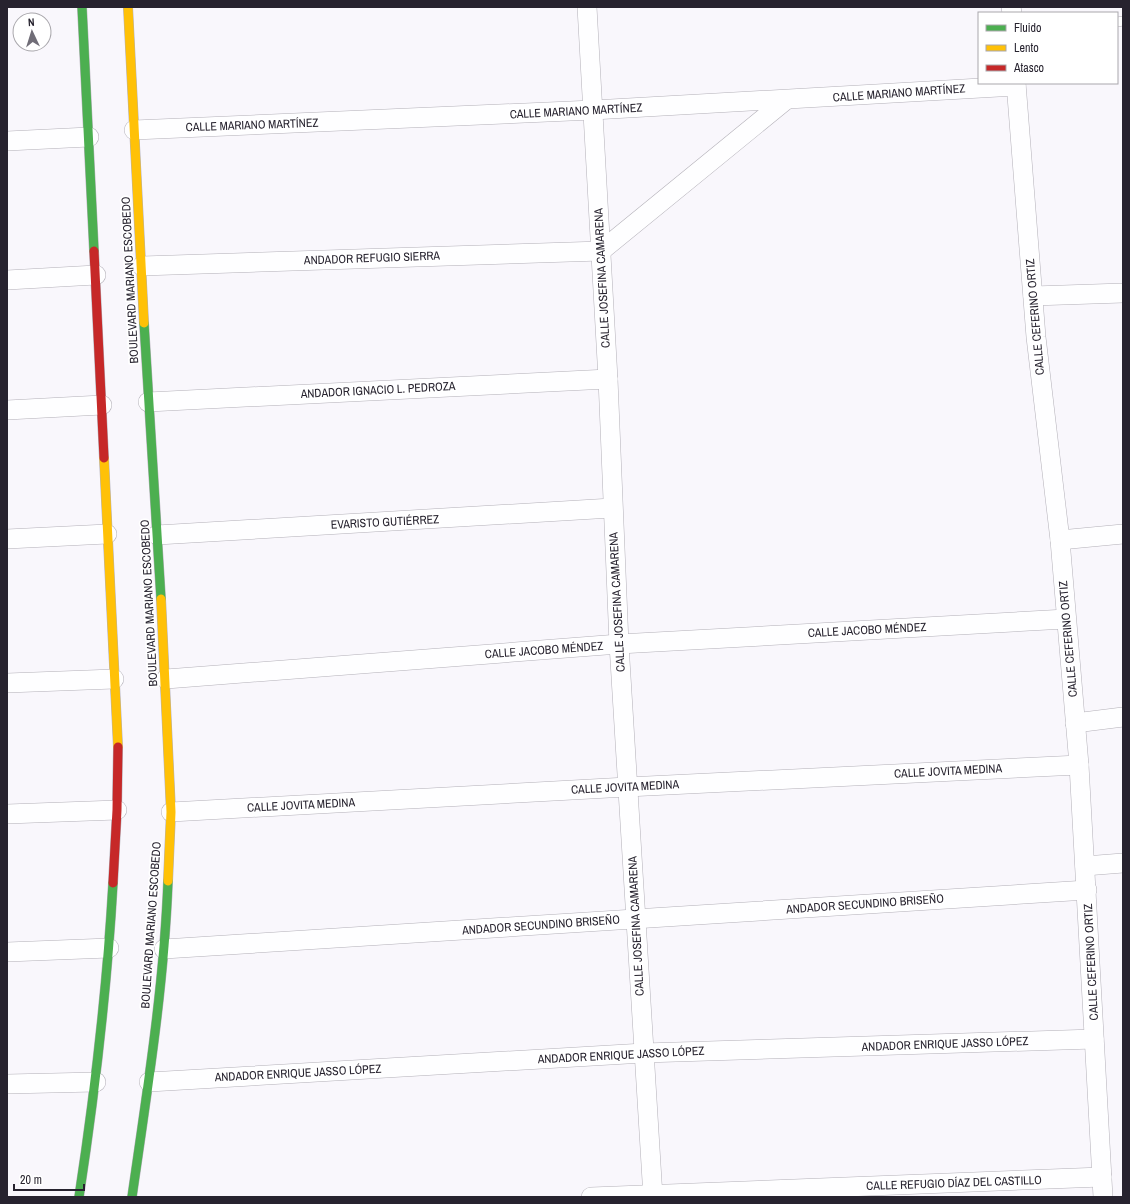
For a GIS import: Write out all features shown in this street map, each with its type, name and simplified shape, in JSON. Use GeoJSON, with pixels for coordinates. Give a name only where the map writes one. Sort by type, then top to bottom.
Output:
{"type":"FeatureCollection","features":[{"type":"Feature","properties":{"kind":"street"},"geometry":{"type":"LineString","coordinates":[[79,1197],[96,1082],[109,948],[117,810],[118,756],[82,7]]}},
{"type":"Feature","properties":{"kind":"street","name":"BOULEVARD MARIANO ESCOBEDO"},"geometry":{"type":"LineString","coordinates":[[128,7],[148,402],[166,679],[170,812],[168,892],[164,949],[149,1082],[132,1197]]}},
{"type":"Feature","properties":{"kind":"street","name":"CALLE JOSEFINA CAMARENA"},"geometry":{"type":"LineString","coordinates":[[587,7],[608,379],[612,508],[619,644],[653,1196]]}},
{"type":"Feature","properties":{"kind":"street","name":"CALLE MARIANO MARTÍNEZ"},"geometry":{"type":"LineString","coordinates":[[134,130],[786,100],[1016,84]]}},
{"type":"Feature","properties":{"kind":"street","name":"CALLE CEFERINO ORTIZ"},"geometry":{"type":"LineString","coordinates":[[1016,84],[1033,296],[1060,540],[1079,765],[1103,1197]]}},
{"type":"Feature","properties":{"kind":"street"},"geometry":{"type":"LineString","coordinates":[[601,251],[786,100]]}},
{"type":"Feature","properties":{"kind":"street"},"geometry":{"type":"LineString","coordinates":[[7,141],[89,137]]}},
{"type":"Feature","properties":{"kind":"street","name":"ANDADOR REFUGIO SIERRA"},"geometry":{"type":"LineString","coordinates":[[142,266],[601,251]]}},
{"type":"Feature","properties":{"kind":"street"},"geometry":{"type":"LineString","coordinates":[[7,280],[96,275]]}},
{"type":"Feature","properties":{"kind":"street"},"geometry":{"type":"LineString","coordinates":[[1033,296],[1123,293]]}},
{"type":"Feature","properties":{"kind":"street","name":"ANDADOR IGNACIO L. PEDROZA"},"geometry":{"type":"LineString","coordinates":[[148,402],[608,379]]}},
{"type":"Feature","properties":{"kind":"street"},"geometry":{"type":"LineString","coordinates":[[7,410],[102,405]]}},
{"type":"Feature","properties":{"kind":"street","name":"EVARISTO GUTIÉRREZ"},"geometry":{"type":"LineString","coordinates":[[157,535],[612,508]]}},
{"type":"Feature","properties":{"kind":"street"},"geometry":{"type":"LineString","coordinates":[[7,539],[107,534]]}},
{"type":"Feature","properties":{"kind":"street"},"geometry":{"type":"LineString","coordinates":[[1060,540],[1123,534]]}},
{"type":"Feature","properties":{"kind":"street","name":"CALLE JACOBO MÉNDEZ"},"geometry":{"type":"LineString","coordinates":[[166,679],[619,644],[1066,619]]}},
{"type":"Feature","properties":{"kind":"street"},"geometry":{"type":"LineString","coordinates":[[7,683],[114,679]]}},
{"type":"Feature","properties":{"kind":"street"},"geometry":{"type":"LineString","coordinates":[[1075,723],[1123,717]]}},
{"type":"Feature","properties":{"kind":"street","name":"CALLE JOVITA MEDINA"},"geometry":{"type":"LineString","coordinates":[[170,812],[628,787],[1079,765]]}},
{"type":"Feature","properties":{"kind":"street"},"geometry":{"type":"LineString","coordinates":[[7,814],[117,810]]}},
{"type":"Feature","properties":{"kind":"street"},"geometry":{"type":"LineString","coordinates":[[1085,866],[1123,863]]}},
{"type":"Feature","properties":{"kind":"street","name":"ANDADOR SECUNDINO BRISEÑO"},"geometry":{"type":"LineString","coordinates":[[164,949],[1087,890]]}},
{"type":"Feature","properties":{"kind":"street"},"geometry":{"type":"LineString","coordinates":[[7,952],[109,948]]}},
{"type":"Feature","properties":{"kind":"street","name":"ANDADOR ENRIQUE JASSO LÓPEZ"},"geometry":{"type":"LineString","coordinates":[[149,1082],[644,1053],[1094,1039]]}},
{"type":"Feature","properties":{"kind":"street"},"geometry":{"type":"LineString","coordinates":[[7,1084],[96,1082]]}},
{"type":"Feature","properties":{"kind":"street","name":"CALLE REFUGIO DÍAZ DEL CASTILLO"},"geometry":{"type":"LineString","coordinates":[[590,1197],[653,1196],[1102,1177]]}},
{"type":"Feature","properties":{"kind":"traffic: fast"},"geometry":{"type":"LineString","coordinates":[[82,7],[94,251]]}},
{"type":"Feature","properties":{"kind":"traffic: fast"},"geometry":{"type":"LineString","coordinates":[[144,323],[161,599]]}},
{"type":"Feature","properties":{"kind":"traffic: fast"},"geometry":{"type":"LineString","coordinates":[[132,1197],[159,1000],[168,881]]}},
{"type":"Feature","properties":{"kind":"traffic: fast"},"geometry":{"type":"LineString","coordinates":[[79,1197],[100,1040],[113,883]]}},
{"type":"Feature","properties":{"kind":"traffic: slow"},"geometry":{"type":"LineString","coordinates":[[128,7],[144,323]]}},
{"type":"Feature","properties":{"kind":"traffic: slow"},"geometry":{"type":"LineString","coordinates":[[104,458],[118,747]]}},
{"type":"Feature","properties":{"kind":"traffic: slow"},"geometry":{"type":"LineString","coordinates":[[161,599],[171,812],[168,881]]}},
{"type":"Feature","properties":{"kind":"traffic: jam"},"geometry":{"type":"LineString","coordinates":[[94,251],[104,458]]}},
{"type":"Feature","properties":{"kind":"traffic: jam"},"geometry":{"type":"LineString","coordinates":[[113,883],[117,810],[118,747]]}}]}
